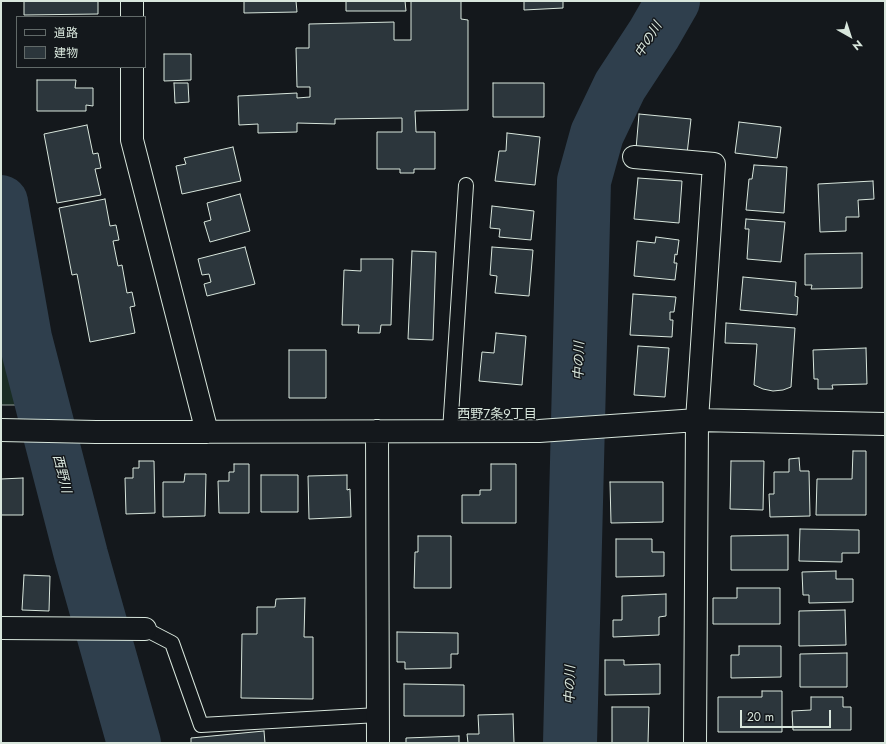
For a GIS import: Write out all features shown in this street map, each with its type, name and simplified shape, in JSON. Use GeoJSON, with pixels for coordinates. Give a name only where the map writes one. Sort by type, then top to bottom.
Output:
{"type":"FeatureCollection","features":[{"type":"Feature","properties":{"kind":"street"},"geometry":{"type":"LineString","coordinates":[[132,1],[132,16]]}},
{"type":"Feature","properties":{"kind":"street"},"geometry":{"type":"LineString","coordinates":[[132,68],[132,140],[207,432]]}},
{"type":"Feature","properties":{"kind":"street"},"geometry":{"type":"LineString","coordinates":[[634,157],[714,164],[698,420],[695,743]]}},
{"type":"Feature","properties":{"kind":"street"},"geometry":{"type":"LineString","coordinates":[[11,429],[96,432],[377,432],[539,431],[698,420],[885,424]]}},
{"type":"Feature","properties":{"kind":"street"},"geometry":{"type":"LineString","coordinates":[[377,432],[378,743]]}},
{"type":"Feature","properties":{"kind":"street"},"geometry":{"type":"LineString","coordinates":[[1,628],[145,628]]}},
{"type":"Feature","properties":{"kind":"lane"},"geometry":{"type":"LineString","coordinates":[[450,431],[466,185]]}},
{"type":"Feature","properties":{"kind":"lane"},"geometry":{"type":"LineString","coordinates":[[145,628],[172,643],[201,725],[378,715]]}},
{"type":"Feature","properties":{"kind":"green space"},"geometry":{"type":"Polygon","coordinates":[[[1,330],[24,405],[1,405],[1,330]]]}},
{"type":"Feature","properties":{"kind":"building"},"geometry":{"type":"Polygon","coordinates":[[[24,1],[98,1],[98,14],[24,15],[24,1]]]}},
{"type":"Feature","properties":{"kind":"building"},"geometry":{"type":"Polygon","coordinates":[[[244,1],[296,1],[297,12],[244,13],[244,1]]]}},
{"type":"Feature","properties":{"kind":"building"},"geometry":{"type":"Polygon","coordinates":[[[346,1],[405,1],[406,11],[346,11],[346,1]]]}},
{"type":"Feature","properties":{"kind":"building"},"geometry":{"type":"Polygon","coordinates":[[[411,1],[461,1],[461,19],[468,20],[468,110],[415,111],[416,132],[435,132],[435,169],[414,169],[414,173],[400,173],[400,169],[377,169],[377,132],[402,132],[402,118],[335,119],[335,124],[297,123],[297,132],[258,133],[258,124],[239,125],[238,96],[297,93],[297,98],[310,97],[310,87],[297,87],[296,48],[309,48],[309,24],[394,22],[394,40],[411,40],[411,1]]]}},
{"type":"Feature","properties":{"kind":"building"},"geometry":{"type":"Polygon","coordinates":[[[524,1],[563,1],[563,8],[524,10],[524,1]]]}},
{"type":"Feature","properties":{"kind":"building"},"geometry":{"type":"Polygon","coordinates":[[[164,54],[191,54],[191,80],[164,81],[164,54]]]}},
{"type":"Feature","properties":{"kind":"building"},"geometry":{"type":"Polygon","coordinates":[[[37,80],[76,80],[75,88],[93,88],[93,106],[86,105],[86,111],[37,111],[37,80]]]}},
{"type":"Feature","properties":{"kind":"building"},"geometry":{"type":"Polygon","coordinates":[[[174,83],[188,83],[189,102],[175,103],[174,83]]]}},
{"type":"Feature","properties":{"kind":"building"},"geometry":{"type":"Polygon","coordinates":[[[493,83],[544,83],[544,117],[493,117],[493,83]]]}},
{"type":"Feature","properties":{"kind":"building"},"geometry":{"type":"Polygon","coordinates":[[[639,114],[691,119],[687,154],[636,149],[639,114]]]}},
{"type":"Feature","properties":{"kind":"building"},"geometry":{"type":"Polygon","coordinates":[[[739,122],[781,127],[777,158],[735,153],[739,122]]]}},
{"type":"Feature","properties":{"kind":"building"},"geometry":{"type":"Polygon","coordinates":[[[87,125],[93,154],[98,153],[101,168],[95,169],[101,195],[57,203],[44,134],[87,125]]]}},
{"type":"Feature","properties":{"kind":"building"},"geometry":{"type":"Polygon","coordinates":[[[507,133],[540,137],[535,185],[495,181],[499,151],[506,151],[507,133]]]}},
{"type":"Feature","properties":{"kind":"building"},"geometry":{"type":"Polygon","coordinates":[[[233,147],[241,181],[182,194],[176,166],[186,164],[184,158],[233,147]]]}},
{"type":"Feature","properties":{"kind":"building"},"geometry":{"type":"Polygon","coordinates":[[[754,165],[787,167],[784,213],[746,210],[749,179],[752,179],[754,165]]]}},
{"type":"Feature","properties":{"kind":"building"},"geometry":{"type":"Polygon","coordinates":[[[638,178],[682,181],[679,223],[634,219],[638,178]]]}},
{"type":"Feature","properties":{"kind":"building"},"geometry":{"type":"Polygon","coordinates":[[[873,181],[874,199],[858,200],[859,217],[846,217],[846,231],[820,232],[818,184],[873,181]]]}},
{"type":"Feature","properties":{"kind":"building"},"geometry":{"type":"Polygon","coordinates":[[[240,194],[250,231],[210,242],[204,222],[211,220],[207,203],[240,194]]]}},
{"type":"Feature","properties":{"kind":"building"},"geometry":{"type":"Polygon","coordinates":[[[105,199],[110,226],[116,225],[119,240],[113,241],[118,266],[122,265],[127,293],[132,292],[135,306],[130,307],[135,333],[90,342],[77,274],[72,275],[59,208],[105,199]]]}},
{"type":"Feature","properties":{"kind":"building"},"geometry":{"type":"Polygon","coordinates":[[[492,206],[534,211],[531,240],[499,237],[500,229],[490,228],[492,206]]]}},
{"type":"Feature","properties":{"kind":"building"},"geometry":{"type":"Polygon","coordinates":[[[746,219],[785,222],[781,262],[747,259],[749,229],[745,229],[746,219]]]}},
{"type":"Feature","properties":{"kind":"building"},"geometry":{"type":"Polygon","coordinates":[[[656,237],[679,240],[677,255],[675,254],[674,263],[677,263],[675,280],[634,276],[637,241],[655,243],[656,237]]]}},
{"type":"Feature","properties":{"kind":"building"},"geometry":{"type":"Polygon","coordinates":[[[245,247],[255,284],[207,296],[204,284],[211,282],[209,274],[202,275],[198,259],[245,247]]]}},
{"type":"Feature","properties":{"kind":"building"},"geometry":{"type":"Polygon","coordinates":[[[492,247],[533,250],[529,296],[495,293],[497,276],[490,275],[492,247]]]}},
{"type":"Feature","properties":{"kind":"building"},"geometry":{"type":"Polygon","coordinates":[[[412,251],[436,252],[433,340],[408,339],[412,251]]]}},
{"type":"Feature","properties":{"kind":"building"},"geometry":{"type":"Polygon","coordinates":[[[862,253],[862,288],[811,289],[812,285],[805,285],[805,254],[862,253]]]}},
{"type":"Feature","properties":{"kind":"building"},"geometry":{"type":"Polygon","coordinates":[[[361,259],[393,259],[391,325],[381,325],[380,333],[358,333],[359,325],[342,325],[344,270],[361,271],[361,259]]]}},
{"type":"Feature","properties":{"kind":"building"},"geometry":{"type":"Polygon","coordinates":[[[743,277],[796,282],[795,296],[798,297],[797,315],[740,310],[743,277]]]}},
{"type":"Feature","properties":{"kind":"building"},"geometry":{"type":"Polygon","coordinates":[[[633,294],[676,297],[674,312],[670,312],[670,320],[673,320],[672,337],[630,335],[633,294]]]}},
{"type":"Feature","properties":{"kind":"building"},"geometry":{"type":"Polygon","coordinates":[[[726,323],[795,328],[791,387],[773,391],[754,385],[757,344],[725,343],[726,323]]]}},
{"type":"Feature","properties":{"kind":"building"},"geometry":{"type":"Polygon","coordinates":[[[496,333],[526,336],[522,385],[479,381],[482,352],[494,353],[496,333]]]}},
{"type":"Feature","properties":{"kind":"building"},"geometry":{"type":"Polygon","coordinates":[[[638,346],[669,348],[665,397],[634,395],[638,346]]]}},
{"type":"Feature","properties":{"kind":"building"},"geometry":{"type":"Polygon","coordinates":[[[866,348],[867,384],[832,385],[833,389],[818,389],[818,379],[814,379],[813,350],[866,348]]]}},
{"type":"Feature","properties":{"kind":"building"},"geometry":{"type":"Polygon","coordinates":[[[289,350],[326,350],[326,398],[289,398],[289,350]]]}},
{"type":"Feature","properties":{"kind":"building"},"geometry":{"type":"Polygon","coordinates":[[[853,451],[866,451],[866,515],[816,515],[817,479],[852,479],[853,451]]]}},
{"type":"Feature","properties":{"kind":"building"},"geometry":{"type":"Polygon","coordinates":[[[799,458],[800,471],[809,471],[810,516],[770,517],[769,494],[774,494],[774,472],[789,472],[789,459],[799,458]]]}},
{"type":"Feature","properties":{"kind":"building"},"geometry":{"type":"Polygon","coordinates":[[[139,461],[154,461],[155,513],[126,514],[125,478],[133,478],[133,468],[139,468],[139,461]]]}},
{"type":"Feature","properties":{"kind":"building"},"geometry":{"type":"Polygon","coordinates":[[[731,461],[764,461],[763,510],[730,509],[731,461]]]}},
{"type":"Feature","properties":{"kind":"building"},"geometry":{"type":"Polygon","coordinates":[[[234,464],[249,464],[249,513],[219,513],[218,481],[229,481],[229,472],[234,472],[234,464]]]}},
{"type":"Feature","properties":{"kind":"building"},"geometry":{"type":"Polygon","coordinates":[[[491,464],[516,464],[516,523],[462,523],[462,495],[480,495],[480,490],[491,490],[491,464]]]}},
{"type":"Feature","properties":{"kind":"building"},"geometry":{"type":"Polygon","coordinates":[[[185,474],[206,474],[205,516],[163,517],[163,482],[184,482],[185,474]]]}},
{"type":"Feature","properties":{"kind":"building"},"geometry":{"type":"Polygon","coordinates":[[[261,475],[298,475],[298,512],[261,512],[261,475]]]}},
{"type":"Feature","properties":{"kind":"building"},"geometry":{"type":"Polygon","coordinates":[[[347,475],[347,490],[350,489],[351,517],[309,519],[308,476],[347,475]]]}},
{"type":"Feature","properties":{"kind":"building"},"geometry":{"type":"Polygon","coordinates":[[[23,478],[23,515],[1,515],[1,479],[23,478]]]}},
{"type":"Feature","properties":{"kind":"building"},"geometry":{"type":"Polygon","coordinates":[[[610,482],[663,482],[663,522],[611,523],[610,482]]]}},
{"type":"Feature","properties":{"kind":"building"},"geometry":{"type":"Polygon","coordinates":[[[800,529],[859,530],[859,553],[842,553],[842,562],[799,561],[800,529]]]}},
{"type":"Feature","properties":{"kind":"building"},"geometry":{"type":"Polygon","coordinates":[[[788,535],[788,570],[731,570],[731,536],[788,535]]]}},
{"type":"Feature","properties":{"kind":"building"},"geometry":{"type":"Polygon","coordinates":[[[418,536],[451,536],[451,588],[414,588],[415,552],[418,552],[418,536]]]}},
{"type":"Feature","properties":{"kind":"building"},"geometry":{"type":"Polygon","coordinates":[[[616,539],[652,539],[652,552],[664,552],[664,576],[616,577],[616,539]]]}},
{"type":"Feature","properties":{"kind":"building"},"geometry":{"type":"Polygon","coordinates":[[[836,571],[836,579],[853,579],[853,602],[809,603],[809,595],[803,595],[802,572],[836,571]]]}},
{"type":"Feature","properties":{"kind":"building"},"geometry":{"type":"Polygon","coordinates":[[[24,575],[50,576],[49,611],[22,610],[24,575]]]}},
{"type":"Feature","properties":{"kind":"building"},"geometry":{"type":"Polygon","coordinates":[[[737,588],[780,588],[780,624],[713,624],[713,598],[737,598],[737,588]]]}},
{"type":"Feature","properties":{"kind":"building"},"geometry":{"type":"Polygon","coordinates":[[[666,594],[666,616],[659,617],[659,635],[613,637],[613,620],[622,620],[622,596],[666,594]]]}},
{"type":"Feature","properties":{"kind":"building"},"geometry":{"type":"Polygon","coordinates":[[[305,598],[304,637],[313,637],[313,699],[241,698],[242,634],[257,634],[257,607],[275,607],[276,599],[305,598]]]}},
{"type":"Feature","properties":{"kind":"building"},"geometry":{"type":"Polygon","coordinates":[[[845,610],[846,645],[799,646],[799,611],[845,610]]]}},
{"type":"Feature","properties":{"kind":"building"},"geometry":{"type":"Polygon","coordinates":[[[397,632],[458,633],[458,654],[451,654],[451,668],[405,669],[405,662],[397,662],[397,632]]]}},
{"type":"Feature","properties":{"kind":"building"},"geometry":{"type":"Polygon","coordinates":[[[739,646],[781,646],[781,677],[731,678],[731,655],[739,655],[739,646]]]}},
{"type":"Feature","properties":{"kind":"building"},"geometry":{"type":"Polygon","coordinates":[[[847,653],[847,687],[800,687],[800,654],[847,653]]]}},
{"type":"Feature","properties":{"kind":"building"},"geometry":{"type":"Polygon","coordinates":[[[605,660],[624,660],[624,665],[660,664],[660,694],[605,695],[605,660]]]}},
{"type":"Feature","properties":{"kind":"building"},"geometry":{"type":"Polygon","coordinates":[[[404,684],[464,685],[464,716],[404,716],[404,684]]]}},
{"type":"Feature","properties":{"kind":"building"},"geometry":{"type":"Polygon","coordinates":[[[762,691],[782,691],[782,732],[718,732],[718,697],[762,697],[762,691]]]}},
{"type":"Feature","properties":{"kind":"building"},"geometry":{"type":"Polygon","coordinates":[[[811,697],[843,697],[843,707],[851,707],[851,730],[793,730],[792,711],[811,710],[811,697]]]}},
{"type":"Feature","properties":{"kind":"building"},"geometry":{"type":"Polygon","coordinates":[[[612,707],[649,707],[648,743],[612,743],[612,707]]]}},
{"type":"Feature","properties":{"kind":"building"},"geometry":{"type":"Polygon","coordinates":[[[513,714],[514,743],[468,743],[467,734],[479,734],[478,715],[513,714]]]}},
{"type":"Feature","properties":{"kind":"building"},"geometry":{"type":"Polygon","coordinates":[[[264,731],[265,743],[191,743],[191,738],[264,731]]]}},
{"type":"Feature","properties":{"kind":"building"},"geometry":{"type":"Polygon","coordinates":[[[459,736],[459,743],[406,743],[406,738],[459,736]]]}},
{"type":"Feature","properties":{"kind":"waterway","name":"中の川"},"geometry":{"type":"LineString","coordinates":[[570,743],[584,181],[597,134],[620,86],[654,34],[673,1]]}},
{"type":"Feature","properties":{"kind":"waterway","name":"西野川"},"geometry":{"type":"LineString","coordinates":[[1,202],[25,338],[81,555],[134,743]]}},
{"type":"Feature","properties":{"kind":"district","name":"西野7条9丁目"},"geometry":{"type":"Point","coordinates":[497,415]}}]}
